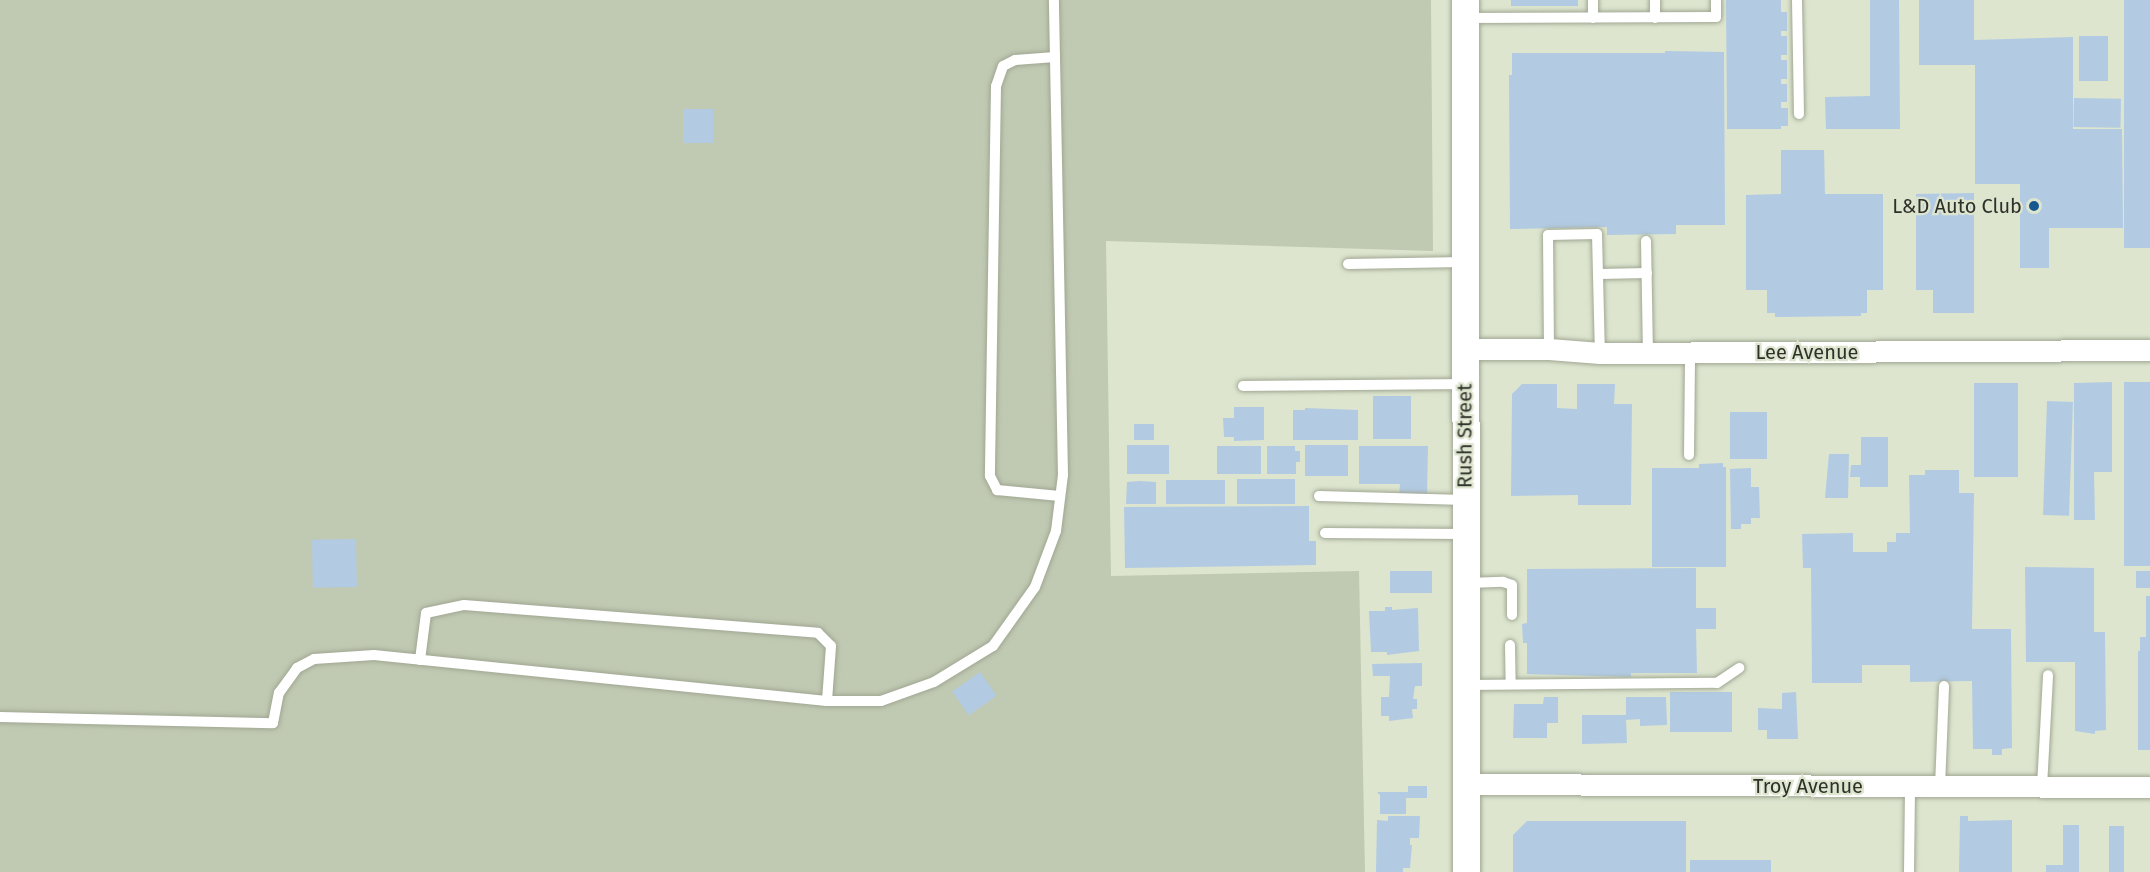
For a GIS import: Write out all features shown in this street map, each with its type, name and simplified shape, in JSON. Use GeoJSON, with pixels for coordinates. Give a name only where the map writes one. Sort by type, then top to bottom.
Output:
{"type":"FeatureCollection","features":[{"type":"Feature","properties":{"kind":"street","name":"Rush Street"},"geometry":{"type":"LineString","coordinates":[[1465,9],[1466,872]]}},
{"type":"Feature","properties":{"kind":"street","name":"Lee Avenue"},"geometry":{"type":"LineString","coordinates":[[1465,349],[1549,349],[1600,353],[2150,350]]}},
{"type":"Feature","properties":{"kind":"street","name":"Troy Avenue"},"geometry":{"type":"LineString","coordinates":[[1465,784],[2150,786]]}},
{"type":"Feature","properties":{"kind":"lane"},"geometry":{"type":"LineString","coordinates":[[0,717],[273,723],[279,693],[297,668],[314,658],[374,655],[827,701],[881,701],[934,682],[993,646],[1035,587],[1056,531],[1063,475],[1054,0]]}},
{"type":"Feature","properties":{"kind":"lane"},"geometry":{"type":"LineString","coordinates":[[1593,0],[1593,18]]}},
{"type":"Feature","properties":{"kind":"lane"},"geometry":{"type":"LineString","coordinates":[[1655,0],[1655,18]]}},
{"type":"Feature","properties":{"kind":"lane"},"geometry":{"type":"LineString","coordinates":[[1465,9],[1593,18],[1716,17],[1716,0]]}},
{"type":"Feature","properties":{"kind":"lane"},"geometry":{"type":"LineString","coordinates":[[1797,0],[1799,114]]}},
{"type":"Feature","properties":{"kind":"lane"},"geometry":{"type":"LineString","coordinates":[[1055,57],[1015,60],[1003,66],[996,86],[990,476],[998,490],[1060,496]]}},
{"type":"Feature","properties":{"kind":"lane"},"geometry":{"type":"LineString","coordinates":[[1549,349],[1548,235],[1597,234],[1600,353]]}},
{"type":"Feature","properties":{"kind":"lane"},"geometry":{"type":"LineString","coordinates":[[1646,241],[1648,352]]}},
{"type":"Feature","properties":{"kind":"lane"},"geometry":{"type":"LineString","coordinates":[[1348,264],[1465,262]]}},
{"type":"Feature","properties":{"kind":"lane"},"geometry":{"type":"LineString","coordinates":[[1599,274],[1647,273]]}},
{"type":"Feature","properties":{"kind":"lane"},"geometry":{"type":"LineString","coordinates":[[1689,456],[1690,352]]}},
{"type":"Feature","properties":{"kind":"lane"},"geometry":{"type":"LineString","coordinates":[[1243,386],[1465,384]]}},
{"type":"Feature","properties":{"kind":"lane"},"geometry":{"type":"LineString","coordinates":[[1320,496],[1465,500]]}},
{"type":"Feature","properties":{"kind":"lane"},"geometry":{"type":"LineString","coordinates":[[1324,533],[1465,534]]}},
{"type":"Feature","properties":{"kind":"lane"},"geometry":{"type":"LineString","coordinates":[[1465,583],[1503,582],[1512,585],[1512,615]]}},
{"type":"Feature","properties":{"kind":"lane"},"geometry":{"type":"LineString","coordinates":[[420,660],[426,613],[464,605],[818,633],[831,646],[827,701]]}},
{"type":"Feature","properties":{"kind":"lane"},"geometry":{"type":"LineString","coordinates":[[1510,645],[1511,684]]}},
{"type":"Feature","properties":{"kind":"lane"},"geometry":{"type":"LineString","coordinates":[[1465,685],[1717,683],[1739,668]]}},
{"type":"Feature","properties":{"kind":"lane"},"geometry":{"type":"LineString","coordinates":[[2043,786],[2048,675]]}},
{"type":"Feature","properties":{"kind":"lane"},"geometry":{"type":"LineString","coordinates":[[1940,786],[1944,686]]}},
{"type":"Feature","properties":{"kind":"lane"},"geometry":{"type":"LineString","coordinates":[[1909,872],[1910,786]]}},
{"type":"Feature","properties":{"kind":"green space"},"geometry":{"type":"Polygon","coordinates":[[[0,0],[1431,0],[1433,251],[1106,241],[1111,576],[1359,571],[1365,872],[0,872],[0,0]]]}},
{"type":"Feature","properties":{"kind":"building"},"geometry":{"type":"Polygon","coordinates":[[[1511,0],[1578,0],[1578,6],[1511,6],[1511,0]]]}},
{"type":"Feature","properties":{"kind":"building"},"geometry":{"type":"Polygon","coordinates":[[[1726,0],[1781,0],[1781,12],[1787,12],[1787,31],[1781,31],[1781,36],[1787,36],[1787,55],[1781,55],[1781,60],[1787,60],[1787,79],[1781,79],[1781,84],[1787,84],[1787,102],[1781,102],[1781,108],[1788,108],[1788,126],[1781,126],[1781,129],[1727,129],[1726,0]]]}},
{"type":"Feature","properties":{"kind":"building"},"geometry":{"type":"Polygon","coordinates":[[[1870,0],[1899,0],[1900,129],[1826,129],[1825,97],[1870,96],[1870,0]]]}},
{"type":"Feature","properties":{"kind":"building"},"geometry":{"type":"Polygon","coordinates":[[[1919,0],[1974,0],[1974,40],[2073,37],[2073,129],[2122,129],[2123,228],[2049,228],[2049,268],[2020,268],[2020,184],[1975,184],[1975,65],[1919,65],[1919,0]]]}},
{"type":"Feature","properties":{"kind":"building"},"geometry":{"type":"Polygon","coordinates":[[[2124,0],[2150,0],[2150,248],[2124,248],[2124,0]]]}},
{"type":"Feature","properties":{"kind":"building"},"geometry":{"type":"Polygon","coordinates":[[[2079,36],[2108,36],[2108,81],[2079,81],[2079,36]]]}},
{"type":"Feature","properties":{"kind":"building"},"geometry":{"type":"Polygon","coordinates":[[[1665,51],[1724,52],[1725,225],[1676,225],[1676,234],[1607,235],[1607,227],[1510,229],[1509,75],[1512,75],[1512,53],[1665,53],[1665,51]]]}},
{"type":"Feature","properties":{"kind":"building"},"geometry":{"type":"Polygon","coordinates":[[[2074,98],[2121,99],[2120,128],[2073,127],[2074,98]]]}},
{"type":"Feature","properties":{"kind":"building"},"geometry":{"type":"Polygon","coordinates":[[[683,109],[713,109],[713,143],[683,143],[683,109]]]}},
{"type":"Feature","properties":{"kind":"building"},"geometry":{"type":"Polygon","coordinates":[[[1781,150],[1824,150],[1825,194],[1883,194],[1883,290],[1867,290],[1867,313],[1861,313],[1861,316],[1775,317],[1775,313],[1767,313],[1767,290],[1746,290],[1746,195],[1781,194],[1781,150]]]}},
{"type":"Feature","properties":{"kind":"building"},"geometry":{"type":"Polygon","coordinates":[[[1974,193],[1974,313],[1933,313],[1933,290],[1916,290],[1916,194],[1974,193]]]}},
{"type":"Feature","properties":{"kind":"building"},"geometry":{"type":"Polygon","coordinates":[[[2112,382],[2112,472],[2094,472],[2095,520],[2074,520],[2074,383],[2112,382]]]}},
{"type":"Feature","properties":{"kind":"building"},"geometry":{"type":"Polygon","coordinates":[[[2124,382],[2150,382],[2150,566],[2124,566],[2124,382]]]}},
{"type":"Feature","properties":{"kind":"building"},"geometry":{"type":"Polygon","coordinates":[[[1974,383],[2018,383],[2018,477],[1974,477],[1974,383]]]}},
{"type":"Feature","properties":{"kind":"building"},"geometry":{"type":"Polygon","coordinates":[[[1522,384],[1557,384],[1557,408],[1577,409],[1577,384],[1615,384],[1614,404],[1632,404],[1631,505],[1578,505],[1578,495],[1511,496],[1512,394],[1522,384]]]}},
{"type":"Feature","properties":{"kind":"building"},"geometry":{"type":"Polygon","coordinates":[[[1373,396],[1411,396],[1411,439],[1373,439],[1373,396]]]}},
{"type":"Feature","properties":{"kind":"building"},"geometry":{"type":"Polygon","coordinates":[[[2047,401],[2073,402],[2069,516],[2043,515],[2047,401]]]}},
{"type":"Feature","properties":{"kind":"building"},"geometry":{"type":"Polygon","coordinates":[[[1234,407],[1264,407],[1264,440],[1234,441],[1234,437],[1224,437],[1223,418],[1234,418],[1234,407]]]}},
{"type":"Feature","properties":{"kind":"building"},"geometry":{"type":"Polygon","coordinates":[[[1305,408],[1358,410],[1358,440],[1293,440],[1293,410],[1305,410],[1305,408]]]}},
{"type":"Feature","properties":{"kind":"building"},"geometry":{"type":"Polygon","coordinates":[[[1730,412],[1767,412],[1767,459],[1730,459],[1730,412]]]}},
{"type":"Feature","properties":{"kind":"building"},"geometry":{"type":"Polygon","coordinates":[[[1134,424],[1154,424],[1154,440],[1134,440],[1134,424]]]}},
{"type":"Feature","properties":{"kind":"building"},"geometry":{"type":"Polygon","coordinates":[[[1861,437],[1888,437],[1888,487],[1860,487],[1860,477],[1850,477],[1851,465],[1861,465],[1861,437]]]}},
{"type":"Feature","properties":{"kind":"building"},"geometry":{"type":"Polygon","coordinates":[[[1127,445],[1169,445],[1169,474],[1127,474],[1127,445]]]}},
{"type":"Feature","properties":{"kind":"building"},"geometry":{"type":"Polygon","coordinates":[[[1305,445],[1348,445],[1348,476],[1305,476],[1305,445]]]}},
{"type":"Feature","properties":{"kind":"building"},"geometry":{"type":"Polygon","coordinates":[[[1217,446],[1261,446],[1261,474],[1217,474],[1217,446]]]}},
{"type":"Feature","properties":{"kind":"building"},"geometry":{"type":"Polygon","coordinates":[[[1267,446],[1295,446],[1295,451],[1300,451],[1300,462],[1296,462],[1296,474],[1267,474],[1267,446]]]}},
{"type":"Feature","properties":{"kind":"building"},"geometry":{"type":"Polygon","coordinates":[[[1359,446],[1428,446],[1427,497],[1399,497],[1400,484],[1359,484],[1359,446]]]}},
{"type":"Feature","properties":{"kind":"building"},"geometry":{"type":"Polygon","coordinates":[[[1829,454],[1849,454],[1848,498],[1825,498],[1829,454]]]}},
{"type":"Feature","properties":{"kind":"building"},"geometry":{"type":"Polygon","coordinates":[[[1723,463],[1723,467],[1726,467],[1726,567],[1652,567],[1652,468],[1699,468],[1699,464],[1723,463]]]}},
{"type":"Feature","properties":{"kind":"building"},"geometry":{"type":"Polygon","coordinates":[[[1751,468],[1751,487],[1759,487],[1760,518],[1751,518],[1751,524],[1741,524],[1741,529],[1731,529],[1730,469],[1751,468]]]}},
{"type":"Feature","properties":{"kind":"building"},"geometry":{"type":"Polygon","coordinates":[[[1925,470],[1959,470],[1959,493],[1974,493],[1972,629],[2011,629],[2012,748],[2002,749],[2002,755],[1992,755],[1992,749],[1973,749],[1972,681],[1910,682],[1910,665],[1862,665],[1862,683],[1812,683],[1811,568],[1803,568],[1802,534],[1853,533],[1853,552],[1887,552],[1887,542],[1896,542],[1896,533],[1910,533],[1909,475],[1925,475],[1925,470]]]}},
{"type":"Feature","properties":{"kind":"building"},"geometry":{"type":"Polygon","coordinates":[[[1237,479],[1295,479],[1295,504],[1237,504],[1237,479]]]}},
{"type":"Feature","properties":{"kind":"building"},"geometry":{"type":"Polygon","coordinates":[[[1166,480],[1225,480],[1225,504],[1166,504],[1166,480]]]}},
{"type":"Feature","properties":{"kind":"building"},"geometry":{"type":"Polygon","coordinates":[[[1127,482],[1156,482],[1156,504],[1126,504],[1127,482]]]}},
{"type":"Feature","properties":{"kind":"building"},"geometry":{"type":"Polygon","coordinates":[[[1309,506],[1309,541],[1316,541],[1316,565],[1125,568],[1124,507],[1309,506]]]}},
{"type":"Feature","properties":{"kind":"building"},"geometry":{"type":"Polygon","coordinates":[[[356,539],[357,587],[313,588],[312,540],[356,539]]]}},
{"type":"Feature","properties":{"kind":"building"},"geometry":{"type":"Polygon","coordinates":[[[2025,567],[2094,568],[2094,632],[2105,632],[2106,730],[2095,731],[2095,734],[2075,731],[2075,662],[2026,662],[2025,567]]]}},
{"type":"Feature","properties":{"kind":"building"},"geometry":{"type":"Polygon","coordinates":[[[1696,568],[1696,608],[1716,608],[1716,629],[1696,629],[1697,673],[1631,673],[1631,677],[1527,674],[1527,643],[1523,643],[1522,624],[1527,623],[1527,569],[1696,568]]]}},
{"type":"Feature","properties":{"kind":"building"},"geometry":{"type":"Polygon","coordinates":[[[1390,571],[1432,571],[1432,593],[1390,593],[1390,571]]]}},
{"type":"Feature","properties":{"kind":"building"},"geometry":{"type":"Polygon","coordinates":[[[2136,571],[2150,571],[2150,588],[2136,588],[2136,571]]]}},
{"type":"Feature","properties":{"kind":"building"},"geometry":{"type":"Polygon","coordinates":[[[2146,596],[2150,596],[2150,750],[2138,750],[2138,651],[2140,651],[2140,637],[2146,637],[2146,596]]]}},
{"type":"Feature","properties":{"kind":"building"},"geometry":{"type":"Polygon","coordinates":[[[1385,607],[1392,607],[1392,610],[1418,608],[1419,651],[1387,655],[1387,652],[1371,652],[1369,611],[1385,611],[1385,607]]]}},
{"type":"Feature","properties":{"kind":"building"},"geometry":{"type":"Polygon","coordinates":[[[1422,663],[1422,686],[1415,686],[1413,699],[1417,699],[1417,709],[1412,709],[1413,718],[1389,721],[1389,716],[1381,716],[1381,697],[1389,697],[1390,676],[1373,676],[1372,664],[1422,663]]]}},
{"type":"Feature","properties":{"kind":"building"},"geometry":{"type":"Polygon","coordinates":[[[980,672],[997,696],[969,715],[952,692],[980,672]]]}},
{"type":"Feature","properties":{"kind":"building"},"geometry":{"type":"Polygon","coordinates":[[[1670,692],[1732,692],[1732,732],[1670,732],[1670,692]]]}},
{"type":"Feature","properties":{"kind":"building"},"geometry":{"type":"Polygon","coordinates":[[[1796,692],[1798,739],[1767,739],[1767,730],[1758,730],[1758,708],[1782,709],[1782,693],[1796,692]]]}},
{"type":"Feature","properties":{"kind":"building"},"geometry":{"type":"Polygon","coordinates":[[[1544,697],[1558,697],[1558,723],[1547,723],[1547,738],[1513,738],[1514,704],[1543,704],[1544,697]]]}},
{"type":"Feature","properties":{"kind":"building"},"geometry":{"type":"Polygon","coordinates":[[[1626,697],[1666,697],[1667,725],[1640,726],[1640,719],[1626,720],[1627,743],[1582,744],[1582,715],[1626,715],[1626,697]]]}},
{"type":"Feature","properties":{"kind":"building"},"geometry":{"type":"Polygon","coordinates":[[[1408,786],[1427,786],[1427,798],[1406,798],[1406,814],[1380,814],[1380,795],[1377,792],[1408,792],[1408,786]]]}},
{"type":"Feature","properties":{"kind":"building"},"geometry":{"type":"Polygon","coordinates":[[[1388,816],[1420,816],[1419,838],[1410,838],[1410,845],[1412,845],[1410,868],[1403,868],[1403,872],[1376,872],[1377,820],[1388,821],[1388,816]]]}},
{"type":"Feature","properties":{"kind":"building"},"geometry":{"type":"Polygon","coordinates":[[[1960,816],[1968,816],[1968,821],[2012,820],[2012,872],[1959,872],[1960,816]]]}},
{"type":"Feature","properties":{"kind":"building"},"geometry":{"type":"Polygon","coordinates":[[[1527,821],[1686,821],[1686,872],[1513,872],[1513,835],[1527,821]]]}},
{"type":"Feature","properties":{"kind":"building"},"geometry":{"type":"Polygon","coordinates":[[[2063,825],[2079,825],[2079,872],[2046,872],[2046,865],[2063,865],[2063,825]]]}},
{"type":"Feature","properties":{"kind":"building"},"geometry":{"type":"Polygon","coordinates":[[[2109,826],[2124,826],[2124,872],[2109,872],[2109,826]]]}},
{"type":"Feature","properties":{"kind":"building"},"geometry":{"type":"Polygon","coordinates":[[[1690,860],[1771,860],[1771,872],[1690,872],[1690,860]]]}},
{"type":"Feature","properties":{"kind":"place","name":"L&D Auto Club"},"geometry":{"type":"Point","coordinates":[2034,206]}}]}
